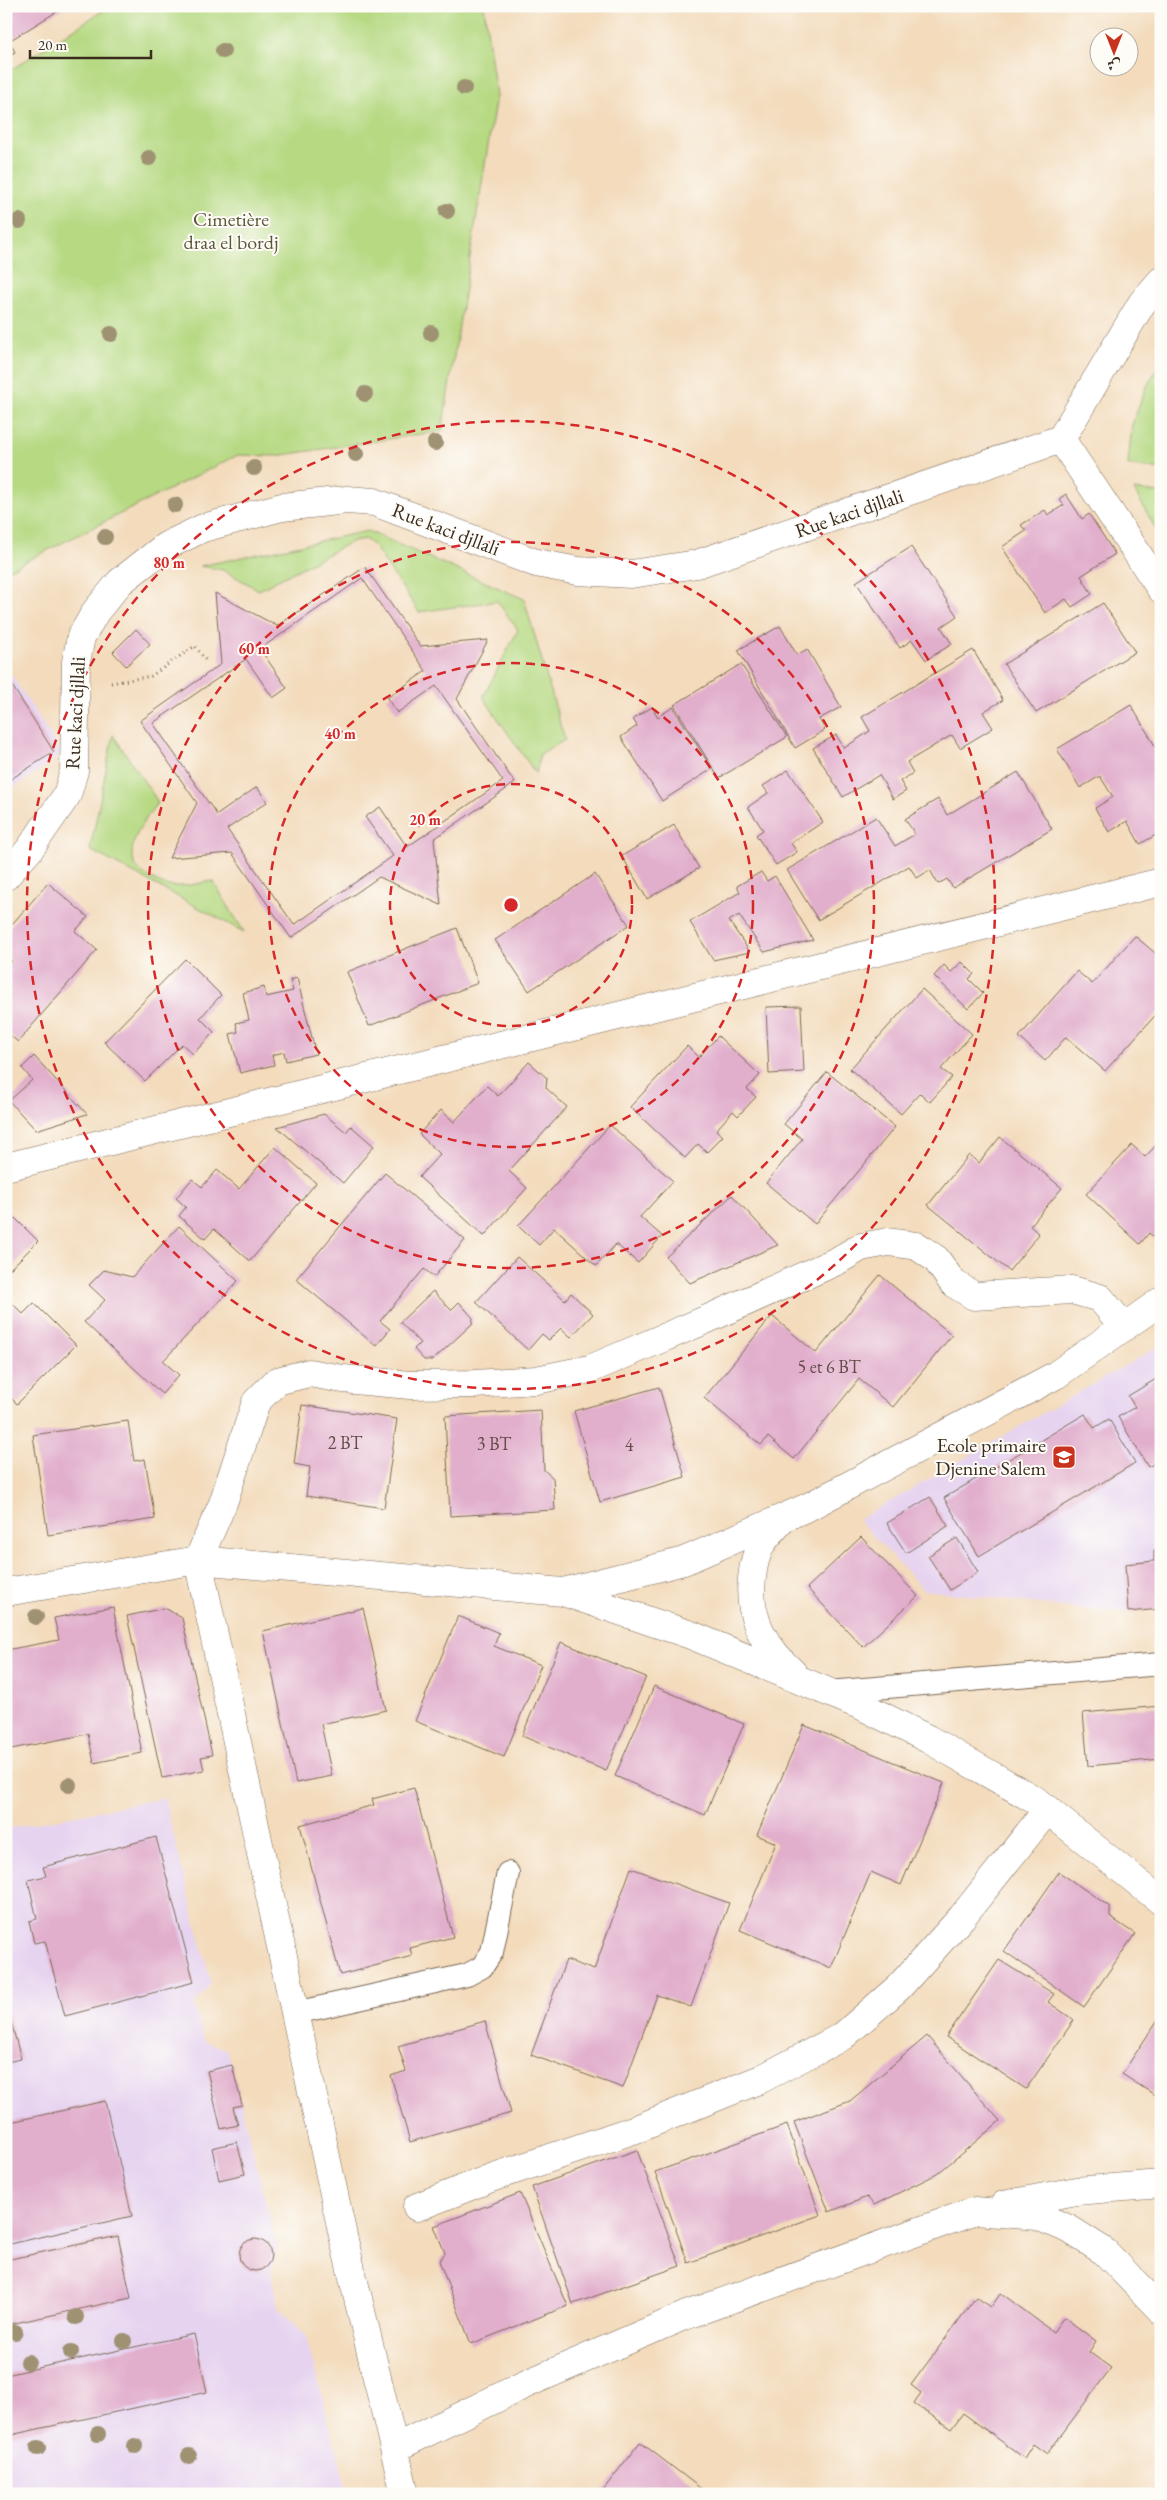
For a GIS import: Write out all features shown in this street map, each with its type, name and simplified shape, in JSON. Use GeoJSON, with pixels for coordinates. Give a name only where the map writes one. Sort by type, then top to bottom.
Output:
{"type":"FeatureCollection","features":[{"type":"Feature","properties":{"kind":"street"},"geometry":{"type":"LineString","coordinates":[[1161,281],[1142,303],[1062,439],[1161,589]]}},
{"type":"Feature","properties":{"kind":"street","name":"Rue kaci djllali"},"geometry":{"type":"LineString","coordinates":[[6,876],[29,850],[67,795],[74,771],[76,662],[81,637],[96,611],[120,582],[166,546],[203,528],[282,507],[347,500],[374,502],[536,563],[578,571],[631,574],[697,564],[1062,439]]}},
{"type":"Feature","properties":{"kind":"street"},"geometry":{"type":"LineString","coordinates":[[6,1167],[1161,882]]}},
{"type":"Feature","properties":{"kind":"street"},"geometry":{"type":"LineString","coordinates":[[406,2494],[343,2236],[198,1560],[222,1503],[256,1402],[277,1381],[309,1373],[343,1379],[410,1386],[536,1380],[590,1369],[801,1277],[861,1247],[888,1242],[917,1246],[930,1254],[936,1259],[953,1283],[974,1296],[1072,1290],[1100,1298],[1124,1327]]}},
{"type":"Feature","properties":{"kind":"street"},"geometry":{"type":"LineString","coordinates":[[563,1592],[684,1561],[782,1519],[1056,1375],[1161,1300]]}},
{"type":"Feature","properties":{"kind":"street"},"geometry":{"type":"LineString","coordinates":[[782,1519],[761,1545],[753,1569],[752,1608],[758,1629],[767,1645],[799,1680]]}},
{"type":"Feature","properties":{"kind":"street"},"geometry":{"type":"LineString","coordinates":[[6,1592],[198,1560],[563,1592],[691,1635],[828,1692],[928,1739],[1048,1809],[1161,1901]]}},
{"type":"Feature","properties":{"kind":"street"},"geometry":{"type":"LineString","coordinates":[[418,2207],[491,2178],[648,2125],[761,2079],[843,2036],[899,1987],[962,1917],[1048,1809]]}},
{"type":"Feature","properties":{"kind":"street"},"geometry":{"type":"LineString","coordinates":[[395,2448],[526,2384],[684,2316],[975,2211],[1076,2190],[1161,2184]]}},
{"type":"Feature","properties":{"kind":"street"},"geometry":{"type":"LineString","coordinates":[[975,2211],[1036,2216],[1068,2230],[1106,2252],[1161,2310]]}},
{"type":"Feature","properties":{"kind":"lane"},"geometry":{"type":"LineString","coordinates":[[828,1692],[1161,1664]]}},
{"type":"Feature","properties":{"kind":"lane"},"geometry":{"type":"LineString","coordinates":[[295,2013],[468,1975],[482,1967],[492,1952],[508,1873]]}},
{"type":"Feature","properties":{"kind":"path"},"geometry":{"type":"LineString","coordinates":[[75,689],[151,676],[195,646],[207,662]]}},
{"type":"Feature","properties":{"kind":"shaded area"},"geometry":{"type":"Polygon","coordinates":[[[6,666],[62,754],[6,793],[6,666]]]}},
{"type":"Feature","properties":{"kind":"shaded area","name":"Ecole primaire Djenine Salem"},"geometry":{"type":"Polygon","coordinates":[[[1161,1345],[1161,1609],[1128,1612],[1072,1608],[924,1590],[858,1520],[1161,1345]]]}},
{"type":"Feature","properties":{"kind":"shaded area"},"geometry":{"type":"Polygon","coordinates":[[[164,1798],[211,1983],[194,2005],[204,2041],[227,2050],[277,2246],[271,2273],[278,2307],[306,2337],[348,2494],[6,2494],[6,1829],[164,1798]]]}},
{"type":"Feature","properties":{"kind":"green space","name":"Cimetière draa el bordj"},"geometry":{"type":"Polygon","coordinates":[[[110,6],[484,6],[496,96],[442,431],[276,456],[238,455],[6,571],[6,73],[110,6]]]}},
{"type":"Feature","properties":{"kind":"green space"},"geometry":{"type":"Polygon","coordinates":[[[1161,362],[1161,470],[1128,465],[1132,425],[1146,388],[1161,362]]]}},
{"type":"Feature","properties":{"kind":"green space"},"geometry":{"type":"Polygon","coordinates":[[[1134,490],[1161,493],[1161,538],[1134,490]]]}},
{"type":"Feature","properties":{"kind":"green space"},"geometry":{"type":"Polygon","coordinates":[[[368,531],[524,599],[565,740],[540,754],[536,774],[483,697],[518,630],[497,601],[419,612],[374,546],[365,539],[353,541],[259,590],[223,570],[200,566],[368,531]]]}},
{"type":"Feature","properties":{"kind":"green space"},"geometry":{"type":"Polygon","coordinates":[[[113,735],[158,802],[145,820],[134,841],[133,861],[149,877],[164,885],[186,885],[213,881],[244,932],[90,850],[113,735]]]}},
{"type":"Feature","properties":{"kind":"building"},"geometry":{"type":"Polygon","coordinates":[[[6,6],[66,6],[9,41],[15,52],[6,57],[6,6]]]}},
{"type":"Feature","properties":{"kind":"building"},"geometry":{"type":"Polygon","coordinates":[[[1066,494],[1082,519],[1089,514],[1115,554],[1081,576],[1092,594],[1072,607],[1066,599],[1045,613],[1002,547],[1026,531],[1021,525],[1045,510],[1048,515],[1064,505],[1059,499],[1066,494]]]}},
{"type":"Feature","properties":{"kind":"building"},"geometry":{"type":"Polygon","coordinates":[[[911,547],[957,616],[941,627],[952,644],[926,660],[912,640],[900,648],[856,582],[911,547]]]}},
{"type":"Feature","properties":{"kind":"building"},"geometry":{"type":"Polygon","coordinates":[[[365,567],[420,646],[488,640],[457,699],[515,783],[434,839],[441,905],[379,877],[291,938],[232,853],[169,858],[197,803],[140,721],[221,664],[215,593],[277,626],[365,567]],[[362,578],[260,649],[287,688],[273,698],[246,659],[153,723],[217,815],[257,787],[267,802],[227,829],[294,925],[393,856],[365,817],[380,807],[407,847],[503,781],[436,686],[397,713],[387,698],[426,671],[362,578]]]}},
{"type":"Feature","properties":{"kind":"building"},"geometry":{"type":"Polygon","coordinates":[[[1103,603],[1135,652],[1036,713],[1004,664],[1103,603]]]}},
{"type":"Feature","properties":{"kind":"building"},"geometry":{"type":"Polygon","coordinates":[[[780,626],[797,655],[807,649],[841,707],[819,719],[825,730],[795,748],[738,650],[780,626]]]}},
{"type":"Feature","properties":{"kind":"building"},"geometry":{"type":"Polygon","coordinates":[[[136,629],[150,644],[126,666],[113,652],[136,629]]]}},
{"type":"Feature","properties":{"kind":"building"},"geometry":{"type":"Polygon","coordinates":[[[973,650],[1003,700],[983,712],[993,728],[960,748],[952,735],[907,762],[913,773],[900,781],[906,791],[893,799],[879,775],[843,797],[813,748],[836,735],[844,748],[870,731],[862,717],[973,650]]]}},
{"type":"Feature","properties":{"kind":"building"},"geometry":{"type":"Polygon","coordinates":[[[741,664],[787,737],[719,778],[674,705],[741,664]]]}},
{"type":"Feature","properties":{"kind":"building"},"geometry":{"type":"Polygon","coordinates":[[[6,676],[54,752],[6,782],[6,676]]]}},
{"type":"Feature","properties":{"kind":"building"},"geometry":{"type":"Polygon","coordinates":[[[1131,705],[1161,756],[1161,832],[1140,844],[1127,821],[1109,832],[1095,808],[1113,797],[1100,776],[1080,788],[1057,749],[1131,705]]]}},
{"type":"Feature","properties":{"kind":"building"},"geometry":{"type":"Polygon","coordinates":[[[652,707],[658,717],[673,707],[712,769],[662,801],[621,737],[637,726],[633,719],[652,707]]]}},
{"type":"Feature","properties":{"kind":"building"},"geometry":{"type":"Polygon","coordinates":[[[788,770],[823,822],[791,843],[797,852],[776,865],[756,835],[763,830],[748,807],[768,793],[763,786],[788,770]]]}},
{"type":"Feature","properties":{"kind":"building"},"geometry":{"type":"Polygon","coordinates":[[[1018,772],[1052,829],[953,888],[947,879],[938,884],[930,870],[917,878],[909,866],[818,920],[787,870],[876,817],[895,846],[915,834],[905,819],[938,799],[947,815],[1018,772]]]}},
{"type":"Feature","properties":{"kind":"building"},"geometry":{"type":"Polygon","coordinates":[[[674,825],[699,868],[647,899],[622,856],[674,825]]]}},
{"type":"Feature","properties":{"kind":"building"},"geometry":{"type":"Polygon","coordinates":[[[761,872],[767,881],[775,876],[813,940],[764,952],[739,915],[729,921],[750,952],[713,960],[690,922],[740,892],[737,886],[761,872]]]}},
{"type":"Feature","properties":{"kind":"building"},"geometry":{"type":"Polygon","coordinates":[[[595,874],[629,925],[529,991],[495,940],[595,874]]]}},
{"type":"Feature","properties":{"kind":"building"},"geometry":{"type":"Polygon","coordinates":[[[48,883],[88,917],[75,931],[97,950],[18,1042],[6,1032],[6,968],[12,961],[6,956],[6,931],[48,883]]]}},
{"type":"Feature","properties":{"kind":"building"},"geometry":{"type":"Polygon","coordinates":[[[457,928],[478,983],[369,1026],[347,972],[457,928]]]}},
{"type":"Feature","properties":{"kind":"building"},"geometry":{"type":"Polygon","coordinates":[[[1135,936],[1161,958],[1161,1009],[1105,1071],[1066,1037],[1045,1061],[1019,1037],[1077,971],[1092,984],[1135,936]]]}},
{"type":"Feature","properties":{"kind":"building"},"geometry":{"type":"Polygon","coordinates":[[[185,959],[221,995],[200,1018],[214,1032],[193,1054],[182,1044],[145,1081],[104,1042],[185,959]]]}},
{"type":"Feature","properties":{"kind":"building"},"geometry":{"type":"Polygon","coordinates":[[[962,962],[974,974],[969,979],[983,993],[968,1009],[934,976],[944,965],[951,972],[962,962]]]}},
{"type":"Feature","properties":{"kind":"building"},"geometry":{"type":"Polygon","coordinates":[[[297,978],[316,1054],[286,1061],[284,1052],[272,1055],[274,1065],[240,1073],[230,1034],[238,1032],[236,1023],[249,1020],[243,993],[264,987],[266,997],[293,991],[290,980],[297,978]]]}},
{"type":"Feature","properties":{"kind":"building"},"geometry":{"type":"Polygon","coordinates":[[[922,989],[972,1034],[941,1069],[952,1077],[930,1102],[920,1093],[901,1114],[850,1069],[922,989]]]}},
{"type":"Feature","properties":{"kind":"building"},"geometry":{"type":"Polygon","coordinates":[[[801,1006],[804,1072],[769,1074],[766,1007],[801,1006]]]}},
{"type":"Feature","properties":{"kind":"building"},"geometry":{"type":"Polygon","coordinates":[[[718,1036],[760,1075],[747,1089],[756,1097],[738,1116],[733,1111],[716,1130],[723,1136],[707,1152],[698,1144],[685,1158],[630,1107],[687,1046],[699,1057],[718,1036]]]}},
{"type":"Feature","properties":{"kind":"building"},"geometry":{"type":"Polygon","coordinates":[[[34,1056],[87,1114],[36,1130],[9,1101],[32,1080],[22,1068],[34,1056]]]}},
{"type":"Feature","properties":{"kind":"building"},"geometry":{"type":"Polygon","coordinates":[[[529,1062],[547,1078],[546,1088],[567,1107],[509,1171],[527,1188],[484,1236],[419,1177],[440,1154],[419,1134],[441,1110],[454,1122],[487,1086],[498,1096],[529,1062]]]}},
{"type":"Feature","properties":{"kind":"building"},"geometry":{"type":"Polygon","coordinates":[[[827,1072],[895,1127],[815,1224],[766,1183],[802,1139],[784,1124],[827,1072]]]}},
{"type":"Feature","properties":{"kind":"building"},"geometry":{"type":"Polygon","coordinates":[[[324,1114],[346,1132],[351,1126],[374,1146],[343,1183],[277,1127],[324,1114]]]}},
{"type":"Feature","properties":{"kind":"building"},"geometry":{"type":"Polygon","coordinates":[[[610,1125],[673,1181],[640,1217],[662,1236],[638,1263],[616,1244],[596,1266],[554,1228],[539,1245],[518,1226],[610,1125]]]}},
{"type":"Feature","properties":{"kind":"building"},"geometry":{"type":"Polygon","coordinates":[[[1000,1137],[1062,1188],[1030,1226],[1039,1234],[1009,1271],[928,1205],[969,1155],[979,1163],[1000,1137]]]}},
{"type":"Feature","properties":{"kind":"building"},"geometry":{"type":"Polygon","coordinates":[[[1161,1140],[1161,1244],[1149,1233],[1140,1244],[1086,1194],[1132,1145],[1145,1157],[1161,1140]]]}},
{"type":"Feature","properties":{"kind":"building"},"geometry":{"type":"Polygon","coordinates":[[[275,1147],[316,1183],[250,1261],[214,1229],[205,1239],[179,1216],[186,1207],[176,1198],[192,1179],[202,1187],[217,1170],[239,1189],[275,1147]]]}},
{"type":"Feature","properties":{"kind":"building"},"geometry":{"type":"Polygon","coordinates":[[[385,1173],[465,1240],[434,1277],[424,1269],[380,1321],[390,1329],[376,1346],[296,1279],[385,1173]]]}},
{"type":"Feature","properties":{"kind":"building"},"geometry":{"type":"Polygon","coordinates":[[[732,1195],[778,1245],[690,1283],[666,1257],[732,1195]]]}},
{"type":"Feature","properties":{"kind":"building"},"geometry":{"type":"Polygon","coordinates":[[[6,1209],[38,1241],[6,1273],[6,1209]]]}},
{"type":"Feature","properties":{"kind":"building"},"geometry":{"type":"Polygon","coordinates":[[[179,1226],[238,1281],[163,1361],[179,1375],[162,1394],[84,1322],[105,1300],[89,1285],[104,1270],[132,1277],[179,1226]]]}},
{"type":"Feature","properties":{"kind":"building"},"geometry":{"type":"Polygon","coordinates":[[[517,1257],[565,1300],[571,1293],[593,1314],[571,1337],[561,1328],[549,1340],[542,1334],[528,1350],[476,1302],[517,1257]]]}},
{"type":"Feature","properties":{"kind":"building"},"geometry":{"type":"Polygon","coordinates":[[[880,1275],[952,1335],[893,1407],[859,1379],[794,1459],[768,1437],[761,1445],[704,1398],[772,1316],[816,1353],[880,1275]]]}},
{"type":"Feature","properties":{"kind":"building"},"geometry":{"type":"Polygon","coordinates":[[[433,1291],[451,1310],[459,1302],[473,1318],[472,1324],[433,1360],[424,1360],[414,1349],[420,1343],[400,1322],[433,1291]]]}},
{"type":"Feature","properties":{"kind":"building"},"geometry":{"type":"Polygon","coordinates":[[[6,1297],[23,1314],[34,1303],[76,1345],[17,1404],[6,1393],[6,1297]]]}},
{"type":"Feature","properties":{"kind":"building"},"geometry":{"type":"Polygon","coordinates":[[[1161,1376],[1161,1460],[1148,1467],[1118,1417],[1135,1407],[1128,1396],[1161,1376]]]}},
{"type":"Feature","properties":{"kind":"building"},"geometry":{"type":"Polygon","coordinates":[[[659,1387],[685,1477],[600,1502],[574,1411],[659,1387]]]}},
{"type":"Feature","properties":{"kind":"building"},"geometry":{"type":"Polygon","coordinates":[[[302,1405],[397,1419],[384,1508],[306,1496],[310,1467],[294,1464],[302,1405]]]}},
{"type":"Feature","properties":{"kind":"building"},"geometry":{"type":"Polygon","coordinates":[[[541,1410],[544,1470],[553,1478],[555,1510],[450,1516],[445,1416],[541,1410]]]}},
{"type":"Feature","properties":{"kind":"building"},"geometry":{"type":"Polygon","coordinates":[[[1085,1414],[1094,1428],[1109,1419],[1135,1463],[979,1556],[944,1498],[1085,1414]]]}},
{"type":"Feature","properties":{"kind":"building"},"geometry":{"type":"Polygon","coordinates":[[[128,1421],[134,1461],[145,1459],[155,1519],[48,1535],[33,1435],[128,1421]]]}},
{"type":"Feature","properties":{"kind":"building"},"geometry":{"type":"Polygon","coordinates":[[[930,1497],[948,1526],[906,1553],[887,1523],[930,1497]]]}},
{"type":"Feature","properties":{"kind":"building"},"geometry":{"type":"Polygon","coordinates":[[[861,1537],[918,1596],[863,1647],[807,1588],[861,1537]]]}},
{"type":"Feature","properties":{"kind":"building"},"geometry":{"type":"Polygon","coordinates":[[[957,1538],[978,1572],[950,1590],[928,1556],[957,1538]]]}},
{"type":"Feature","properties":{"kind":"building"},"geometry":{"type":"Polygon","coordinates":[[[1161,1550],[1161,1609],[1128,1612],[1125,1564],[1154,1561],[1154,1551],[1161,1550]]]}},
{"type":"Feature","properties":{"kind":"building"},"geometry":{"type":"Polygon","coordinates":[[[113,1607],[142,1753],[94,1763],[88,1734],[6,1750],[6,1650],[59,1640],[54,1618],[113,1607]]]}},
{"type":"Feature","properties":{"kind":"building"},"geometry":{"type":"Polygon","coordinates":[[[165,1608],[182,1618],[212,1755],[201,1757],[204,1770],[162,1778],[127,1616],[165,1608]]]}},
{"type":"Feature","properties":{"kind":"building"},"geometry":{"type":"Polygon","coordinates":[[[363,1608],[386,1710],[321,1724],[332,1776],[296,1783],[263,1631],[363,1608]]]}},
{"type":"Feature","properties":{"kind":"building"},"geometry":{"type":"Polygon","coordinates":[[[458,1616],[499,1633],[494,1646],[541,1665],[504,1757],[415,1721],[458,1616]]]}},
{"type":"Feature","properties":{"kind":"building"},"geometry":{"type":"Polygon","coordinates":[[[561,1642],[646,1677],[606,1771],[522,1736],[561,1642]]]}},
{"type":"Feature","properties":{"kind":"building"},"geometry":{"type":"Polygon","coordinates":[[[654,1686],[744,1724],[705,1815],[615,1776],[654,1686]]]}},
{"type":"Feature","properties":{"kind":"building"},"geometry":{"type":"Polygon","coordinates":[[[1161,1706],[1161,1759],[1088,1766],[1083,1713],[1161,1706]]]}},
{"type":"Feature","properties":{"kind":"building"},"geometry":{"type":"Polygon","coordinates":[[[804,1725],[944,1783],[901,1885],[871,1872],[831,1968],[740,1930],[776,1843],[757,1835],[804,1725]]]}},
{"type":"Feature","properties":{"kind":"building"},"geometry":{"type":"Polygon","coordinates":[[[414,1788],[453,1937],[410,1948],[412,1956],[340,1975],[300,1825],[374,1805],[372,1799],[414,1788]]]}},
{"type":"Feature","properties":{"kind":"building"},"geometry":{"type":"Polygon","coordinates":[[[156,1837],[194,1982],[65,2016],[45,1941],[34,1943],[29,1921],[37,1919],[28,1880],[46,1876],[43,1867],[156,1837]]]}},
{"type":"Feature","properties":{"kind":"building"},"geometry":{"type":"Polygon","coordinates":[[[631,1868],[729,1903],[691,2007],[657,1995],[623,2088],[531,2055],[566,1960],[594,1970],[631,1868]]]}},
{"type":"Feature","properties":{"kind":"building"},"geometry":{"type":"Polygon","coordinates":[[[1059,1872],[1110,1907],[1110,1917],[1135,1934],[1084,2007],[1004,1951],[1059,1872]]]}},
{"type":"Feature","properties":{"kind":"building"},"geometry":{"type":"Polygon","coordinates":[[[999,1960],[1054,1994],[1048,2002],[1074,2020],[1026,2089],[946,2037],[999,1960]]]}},
{"type":"Feature","properties":{"kind":"building"},"geometry":{"type":"Polygon","coordinates":[[[6,2003],[21,2059],[6,2062],[6,2003]]]}},
{"type":"Feature","properties":{"kind":"building"},"geometry":{"type":"Polygon","coordinates":[[[1161,2015],[1161,2099],[1122,2074],[1161,2015]]]}},
{"type":"Feature","properties":{"kind":"building"},"geometry":{"type":"Polygon","coordinates":[[[485,2021],[511,2113],[410,2142],[391,2076],[406,2071],[398,2046],[485,2021]]]}},
{"type":"Feature","properties":{"kind":"building"},"geometry":{"type":"Polygon","coordinates":[[[927,2036],[1000,2121],[937,2174],[874,2205],[867,2197],[829,2212],[794,2122],[850,2101],[927,2036]]]}},
{"type":"Feature","properties":{"kind":"building"},"geometry":{"type":"Polygon","coordinates":[[[232,2065],[242,2105],[233,2107],[238,2125],[221,2129],[207,2071],[232,2065]]]}},
{"type":"Feature","properties":{"kind":"building"},"geometry":{"type":"Polygon","coordinates":[[[105,2101],[132,2216],[6,2245],[6,2123],[105,2101]]]}},
{"type":"Feature","properties":{"kind":"building"},"geometry":{"type":"Polygon","coordinates":[[[787,2125],[820,2215],[688,2263],[655,2172],[787,2125]]]}},
{"type":"Feature","properties":{"kind":"building"},"geometry":{"type":"Polygon","coordinates":[[[237,2142],[245,2174],[219,2180],[212,2148],[237,2142]]]}},
{"type":"Feature","properties":{"kind":"building"},"geometry":{"type":"Polygon","coordinates":[[[637,2150],[680,2266],[573,2304],[532,2187],[637,2150]]]}},
{"type":"Feature","properties":{"kind":"building"},"geometry":{"type":"Polygon","coordinates":[[[520,2193],[568,2306],[471,2344],[439,2261],[445,2253],[434,2226],[520,2193]]]}},
{"type":"Feature","properties":{"kind":"building"},"geometry":{"type":"Polygon","coordinates":[[[118,2236],[131,2298],[6,2325],[6,2260],[118,2236]]]}},
{"type":"Feature","properties":{"kind":"building"},"geometry":{"type":"Polygon","coordinates":[[[255,2239],[261,2240],[266,2244],[270,2249],[270,2261],[266,2266],[261,2270],[255,2271],[249,2270],[244,2266],[240,2261],[239,2255],[240,2249],[244,2244],[249,2240],[255,2239]]]}},
{"type":"Feature","properties":{"kind":"building"},"geometry":{"type":"Polygon","coordinates":[[[1001,2293],[1053,2332],[1064,2317],[1096,2341],[1089,2352],[1111,2368],[1047,2454],[1033,2444],[1024,2458],[963,2413],[951,2429],[914,2403],[921,2393],[911,2385],[976,2297],[991,2307],[1001,2293]]]}},
{"type":"Feature","properties":{"kind":"building"},"geometry":{"type":"Polygon","coordinates":[[[194,2334],[207,2392],[6,2436],[6,2375],[194,2334]]]}},
{"type":"Feature","properties":{"kind":"building"},"geometry":{"type":"Polygon","coordinates":[[[640,2442],[708,2494],[600,2494],[640,2442]]]}},
{"type":"Feature","properties":{"kind":"place","name":"Ecole primaire Djenine Salem"},"geometry":{"type":"Point","coordinates":[1064,1457]}}]}
